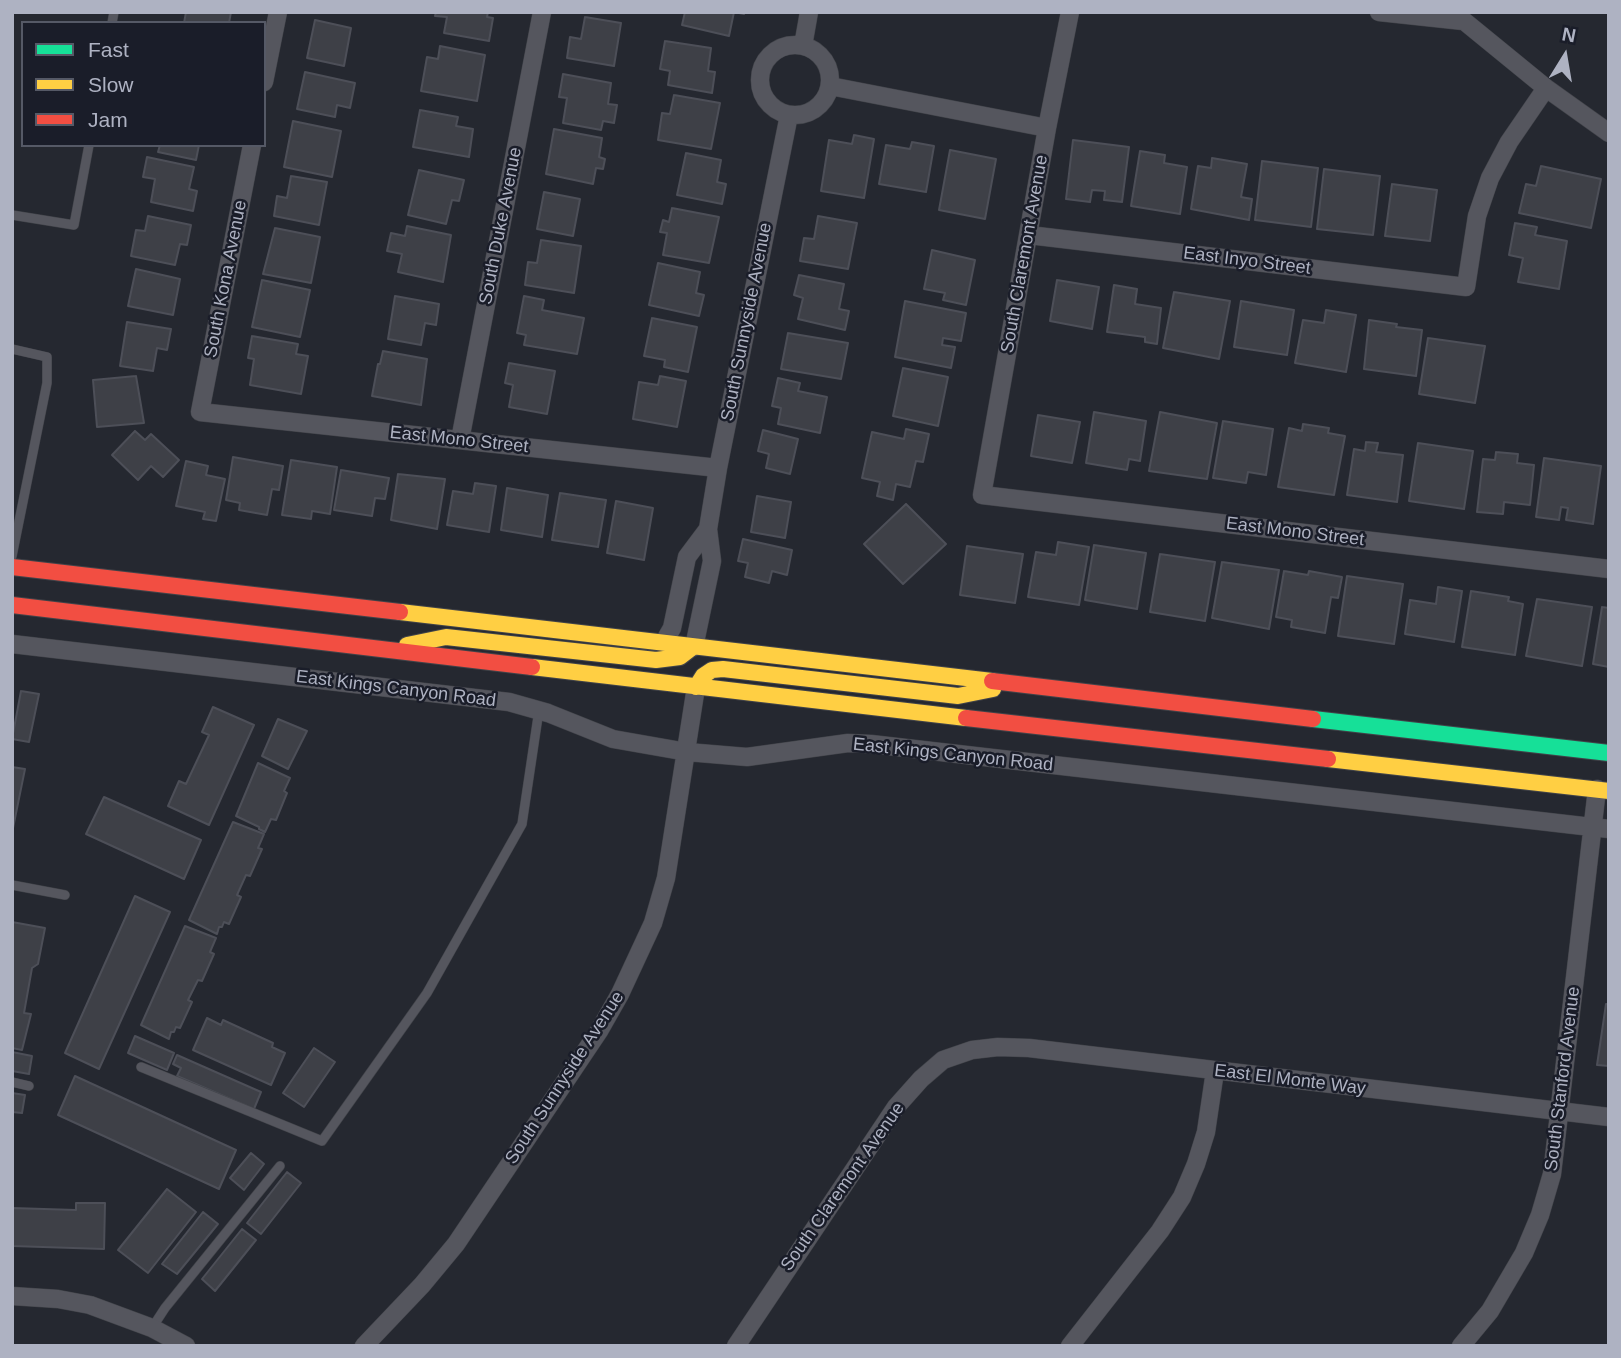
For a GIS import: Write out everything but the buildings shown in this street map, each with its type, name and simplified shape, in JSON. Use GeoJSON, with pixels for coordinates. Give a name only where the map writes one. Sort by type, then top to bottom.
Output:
{"type":"FeatureCollection","features":[{"type":"Feature","properties":{"kind":"main road"},"geometry":{"type":"LineString","coordinates":[[12,567],[1609,753]]}},
{"type":"Feature","properties":{"kind":"main road"},"geometry":{"type":"LineString","coordinates":[[12,605],[696,687],[1603,790]]}},
{"type":"Feature","properties":{"kind":"main road"},"geometry":{"type":"LineString","coordinates":[[386,649],[446,637],[656,660],[680,657],[694,647]]}},
{"type":"Feature","properties":{"kind":"main road"},"geometry":{"type":"LineString","coordinates":[[696,687],[702,676],[712,670],[723,669],[958,696],[1015,685]]}},
{"type":"Feature","properties":{"kind":"street"},"geometry":{"type":"LineString","coordinates":[[266,72],[278,12]]}},
{"type":"Feature","properties":{"kind":"street","name":"South Duke Avenue"},"geometry":{"type":"LineString","coordinates":[[460,440],[542,12]]}},
{"type":"Feature","properties":{"kind":"street"},"geometry":{"type":"LineString","coordinates":[[803,46],[809,12]]}},
{"type":"Feature","properties":{"kind":"street","name":"South Claremont Avenue"},"geometry":{"type":"LineString","coordinates":[[982,495],[1070,12]]}},
{"type":"Feature","properties":{"kind":"street"},"geometry":{"type":"LineString","coordinates":[[1379,12],[1458,17],[1546,88],[1609,133]]}},
{"type":"Feature","properties":{"kind":"street"},"geometry":{"type":"LineString","coordinates":[[803,46],[822,57],[828,67],[830,86],[822,104],[813,111],[801,116],[789,115],[775,110],[766,101],[760,78],[763,66],[779,49],[803,46]]}},
{"type":"Feature","properties":{"kind":"street"},"geometry":{"type":"LineString","coordinates":[[830,86],[1047,128]]}},
{"type":"Feature","properties":{"kind":"street","name":"East Inyo Street"},"geometry":{"type":"LineString","coordinates":[[1029,235],[1466,287],[1477,216],[1490,178],[1509,142],[1546,88]]}},
{"type":"Feature","properties":{"kind":"street","name":"South Sunnyside Avenue"},"geometry":{"type":"LineString","coordinates":[[694,647],[712,561],[708,528],[718,468],[789,115]]}},
{"type":"Feature","properties":{"kind":"street","name":"South Kona Avenue"},"geometry":{"type":"LineString","coordinates":[[200,412],[252,147]]}},
{"type":"Feature","properties":{"kind":"street","name":"East Mono Street"},"geometry":{"type":"LineString","coordinates":[[200,412],[718,468]]}},
{"type":"Feature","properties":{"kind":"street","name":"East Mono Street"},"geometry":{"type":"LineString","coordinates":[[982,495],[1609,569]]}},
{"type":"Feature","properties":{"kind":"street","name":"South Sunnyside Avenue"},"geometry":{"type":"LineString","coordinates":[[664,642],[672,628],[687,557],[708,528]]}},
{"type":"Feature","properties":{"kind":"street","name":"East Kings Canyon Road"},"geometry":{"type":"LineString","coordinates":[[12,644],[509,702],[539,710],[613,738],[687,752],[747,757],[848,744],[872,744],[1601,828]]}},
{"type":"Feature","properties":{"kind":"street","name":"South Sunnyside Avenue"},"geometry":{"type":"LineString","coordinates":[[364,1346],[422,1286],[456,1244],[599,1031],[620,994],[653,923],[666,878],[696,687]]}},
{"type":"Feature","properties":{"kind":"street","name":"South Stanford Avenue"},"geometry":{"type":"LineString","coordinates":[[1461,1346],[1490,1311],[1530,1240],[1552,1174],[1601,828],[1603,790]]}},
{"type":"Feature","properties":{"kind":"street","name":"East El Monte Way"},"geometry":{"type":"LineString","coordinates":[[972,1050],[1029,1048],[1609,1117]]}},
{"type":"Feature","properties":{"kind":"street","name":"South Claremont Avenue"},"geometry":{"type":"LineString","coordinates":[[736,1346],[896,1107],[921,1079],[943,1060],[972,1050]]}},
{"type":"Feature","properties":{"kind":"street"},"geometry":{"type":"LineString","coordinates":[[1070,1346],[1160,1231],[1182,1197],[1206,1132],[1215,1071]]}},
{"type":"Feature","properties":{"kind":"street"},"geometry":{"type":"LineString","coordinates":[[12,1296],[58,1299],[90,1305],[152,1328],[186,1346]]}},
{"type":"Feature","properties":{"kind":"lane"},"geometry":{"type":"LineString","coordinates":[[12,215],[74,225],[89,147]]}},
{"type":"Feature","properties":{"kind":"lane"},"geometry":{"type":"LineString","coordinates":[[12,349],[47,357],[47,383],[12,556]]}},
{"type":"Feature","properties":{"kind":"lane"},"geometry":{"type":"LineString","coordinates":[[141,1067],[322,1142],[427,993],[522,824],[539,710]]}},
{"type":"Feature","properties":{"kind":"lane"},"geometry":{"type":"LineString","coordinates":[[12,885],[65,895]]}},
{"type":"Feature","properties":{"kind":"lane"},"geometry":{"type":"LineString","coordinates":[[12,1082],[29,1086]]}},
{"type":"Feature","properties":{"kind":"lane"},"geometry":{"type":"LineString","coordinates":[[152,1328],[165,1308],[280,1166]]}},
{"type":"Feature","properties":{"kind":"traffic: fast"},"geometry":{"type":"LineString","coordinates":[[1313,719],[1609,753]]}},
{"type":"Feature","properties":{"kind":"traffic: slow"},"geometry":{"type":"LineString","coordinates":[[400,612],[992,681]]}},
{"type":"Feature","properties":{"kind":"traffic: slow"},"geometry":{"type":"LineString","coordinates":[[407,645],[446,637],[656,660],[680,657],[693,647]]}},
{"type":"Feature","properties":{"kind":"traffic: slow"},"geometry":{"type":"LineString","coordinates":[[532,667],[966,718]]}},
{"type":"Feature","properties":{"kind":"traffic: slow"},"geometry":{"type":"LineString","coordinates":[[696,687],[703,676],[712,670],[723,669],[958,696],[993,689]]}},
{"type":"Feature","properties":{"kind":"traffic: slow"},"geometry":{"type":"LineString","coordinates":[[1328,759],[1609,791]]}},
{"type":"Feature","properties":{"kind":"traffic: jam"},"geometry":{"type":"LineString","coordinates":[[12,567],[400,612]]}},
{"type":"Feature","properties":{"kind":"traffic: jam"},"geometry":{"type":"LineString","coordinates":[[12,605],[532,667]]}},
{"type":"Feature","properties":{"kind":"traffic: jam"},"geometry":{"type":"LineString","coordinates":[[992,681],[1313,719]]}},
{"type":"Feature","properties":{"kind":"traffic: jam"},"geometry":{"type":"LineString","coordinates":[[966,718],[1328,759]]}}]}
